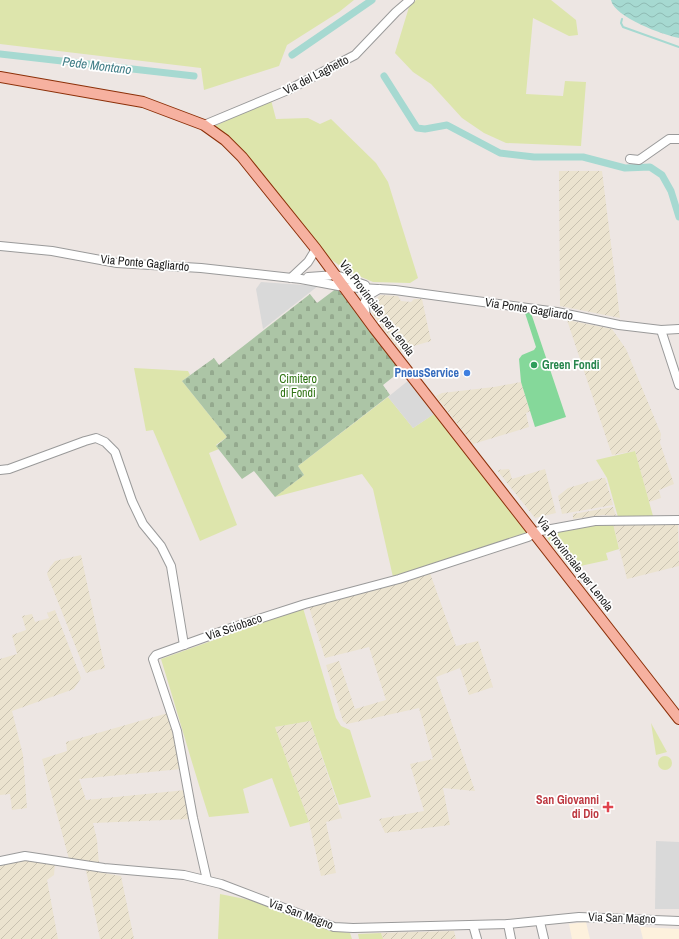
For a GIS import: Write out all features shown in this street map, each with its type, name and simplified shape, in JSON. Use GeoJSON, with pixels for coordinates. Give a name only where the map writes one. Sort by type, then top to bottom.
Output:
{"type":"FeatureCollection","features":[{"type":"Feature","properties":{"kind":"main road","name":"Via Provinciale per Lenola"},"geometry":{"type":"LineString","coordinates":[[0,77],[143,102],[204,125],[225,140],[242,157],[316,249],[366,317],[535,532],[679,719]]}},
{"type":"Feature","properties":{"kind":"street","name":"Via del Laghetto"},"geometry":{"type":"LineString","coordinates":[[204,125],[288,90],[355,55],[396,12],[410,0]]}},
{"type":"Feature","properties":{"kind":"street"},"geometry":{"type":"LineString","coordinates":[[630,159],[639,160],[669,139],[679,139]]}},
{"type":"Feature","properties":{"kind":"street","name":"Via Ponte Gagliardo"},"geometry":{"type":"LineString","coordinates":[[0,246],[52,251],[117,263],[201,268],[291,278],[344,287],[557,312],[619,325],[661,330],[679,329]]}},
{"type":"Feature","properties":{"kind":"street"},"geometry":{"type":"LineString","coordinates":[[291,278],[308,262],[316,249]]}},
{"type":"Feature","properties":{"kind":"street","name":"Via Ponte Gagliardo"},"geometry":{"type":"LineString","coordinates":[[291,278],[336,275],[379,290]]}},
{"type":"Feature","properties":{"kind":"street"},"geometry":{"type":"LineString","coordinates":[[366,317],[364,304],[368,295],[379,290]]}},
{"type":"Feature","properties":{"kind":"street"},"geometry":{"type":"LineString","coordinates":[[661,330],[679,385]]}},
{"type":"Feature","properties":{"kind":"street"},"geometry":{"type":"LineString","coordinates":[[0,470],[10,469],[96,438],[105,442],[114,452],[132,501],[143,524],[161,546],[171,566],[184,644]]}},
{"type":"Feature","properties":{"kind":"street","name":"Via Sciobaco"},"geometry":{"type":"LineString","coordinates":[[207,880],[192,818],[177,731],[154,659],[156,655],[184,644],[305,604],[399,579],[528,538],[535,532],[596,521],[679,520]]}},
{"type":"Feature","properties":{"kind":"street","name":"Via San Magno"},"geometry":{"type":"LineString","coordinates":[[0,861],[25,856],[104,868],[184,875],[207,880],[334,927],[353,928],[508,924],[579,917],[679,921]]}},
{"type":"Feature","properties":{"kind":"street"},"geometry":{"type":"LineString","coordinates":[[540,922],[544,939]]}},
{"type":"Feature","properties":{"kind":"street"},"geometry":{"type":"LineString","coordinates":[[508,924],[511,939]]}},
{"type":"Feature","properties":{"kind":"street"},"geometry":{"type":"LineString","coordinates":[[474,925],[477,939]]}},
{"type":"Feature","properties":{"kind":"shaded area"},"geometry":{"type":"Polygon","coordinates":[[[559,171],[602,171],[620,318],[560,306],[559,171]]]}},
{"type":"Feature","properties":{"kind":"shaded area"},"geometry":{"type":"Polygon","coordinates":[[[261,282],[318,286],[263,329],[256,289],[261,282]]]}},
{"type":"Feature","properties":{"kind":"shaded area"},"geometry":{"type":"Polygon","coordinates":[[[380,295],[398,296],[401,301],[411,302],[414,299],[422,299],[431,341],[407,348],[401,352],[372,313],[372,303],[380,295]]]}},
{"type":"Feature","properties":{"kind":"shaded area"},"geometry":{"type":"Polygon","coordinates":[[[567,320],[612,329],[626,349],[661,434],[660,443],[674,484],[659,490],[661,498],[649,502],[635,451],[612,455],[567,320]]]}},
{"type":"Feature","properties":{"kind":"shaded area"},"geometry":{"type":"Polygon","coordinates":[[[409,380],[434,414],[413,428],[388,397],[409,380]]]}},
{"type":"Feature","properties":{"kind":"shaded area"},"geometry":{"type":"Polygon","coordinates":[[[521,382],[530,411],[526,413],[529,427],[473,444],[436,396],[442,393],[494,387],[521,382]]]}},
{"type":"Feature","properties":{"kind":"shaded area"},"geometry":{"type":"Polygon","coordinates":[[[509,469],[512,479],[545,469],[556,513],[535,518],[497,470],[509,469]]]}},
{"type":"Feature","properties":{"kind":"shaded area"},"geometry":{"type":"Polygon","coordinates":[[[605,478],[613,505],[562,514],[558,496],[568,488],[605,478]]]}},
{"type":"Feature","properties":{"kind":"shaded area"},"geometry":{"type":"Polygon","coordinates":[[[613,507],[616,516],[603,515],[573,519],[573,514],[613,507]]]}},
{"type":"Feature","properties":{"kind":"shaded area"},"geometry":{"type":"Polygon","coordinates":[[[613,524],[678,524],[679,566],[627,579],[613,524]]]}},
{"type":"Feature","properties":{"kind":"shaded area"},"geometry":{"type":"Polygon","coordinates":[[[81,555],[105,668],[86,673],[47,574],[55,561],[81,555]]]}},
{"type":"Feature","properties":{"kind":"shaded area"},"geometry":{"type":"Polygon","coordinates":[[[430,573],[456,646],[478,641],[493,687],[469,695],[460,668],[436,677],[475,791],[443,788],[450,825],[385,833],[379,819],[424,811],[410,764],[433,759],[419,708],[347,724],[343,721],[326,665],[339,661],[355,709],[386,700],[369,647],[325,658],[309,607],[430,573]]]}},
{"type":"Feature","properties":{"kind":"shaded area"},"geometry":{"type":"Polygon","coordinates":[[[55,610],[81,678],[74,689],[12,711],[23,755],[27,808],[12,810],[10,794],[0,795],[0,659],[17,654],[12,635],[26,630],[22,616],[32,614],[35,622],[49,618],[47,613],[55,610]]]}},
{"type":"Feature","properties":{"kind":"shaded area"},"geometry":{"type":"Polygon","coordinates":[[[168,713],[174,733],[181,769],[79,779],[86,800],[186,790],[190,819],[93,823],[97,840],[99,864],[69,859],[42,759],[67,751],[66,742],[168,713]]]}},
{"type":"Feature","properties":{"kind":"shaded area"},"geometry":{"type":"Polygon","coordinates":[[[310,721],[342,818],[326,822],[336,873],[321,876],[309,822],[275,727],[310,721]]]}},
{"type":"Feature","properties":{"kind":"shaded area"},"geometry":{"type":"Polygon","coordinates":[[[656,841],[679,842],[679,909],[655,909],[656,841]]]}},
{"type":"Feature","properties":{"kind":"shaded area"},"geometry":{"type":"Polygon","coordinates":[[[23,860],[55,864],[54,875],[47,880],[58,939],[0,939],[0,865],[23,860]]]}},
{"type":"Feature","properties":{"kind":"shaded area"},"geometry":{"type":"Polygon","coordinates":[[[86,870],[121,876],[134,939],[100,939],[86,870]]]}},
{"type":"Feature","properties":{"kind":"shaded area"},"geometry":{"type":"Polygon","coordinates":[[[586,922],[590,939],[572,939],[569,924],[586,922]]]}},
{"type":"Feature","properties":{"kind":"shaded area"},"geometry":{"type":"Polygon","coordinates":[[[640,927],[679,929],[679,939],[643,939],[640,927]]]}},
{"type":"Feature","properties":{"kind":"shaded area"},"geometry":{"type":"Polygon","coordinates":[[[454,931],[456,939],[383,939],[381,933],[454,931]]]}},
{"type":"Feature","properties":{"kind":"green space"},"geometry":{"type":"Polygon","coordinates":[[[0,0],[354,0],[339,12],[287,45],[279,66],[204,90],[201,68],[0,44],[0,0]]]}},
{"type":"Feature","properties":{"kind":"green space"},"geometry":{"type":"Polygon","coordinates":[[[416,0],[551,0],[576,20],[578,35],[569,36],[533,18],[526,94],[563,96],[565,81],[586,82],[581,146],[506,143],[484,133],[462,118],[431,84],[413,72],[395,53],[409,7],[416,0]]]}},
{"type":"Feature","properties":{"kind":"green space"},"geometry":{"type":"Polygon","coordinates":[[[271,100],[276,119],[308,118],[320,124],[331,119],[376,163],[388,182],[418,278],[410,283],[373,282],[347,271],[325,255],[231,139],[215,126],[271,100]]]}},
{"type":"Feature","properties":{"kind":"green space","name":"Cimitero di Fondi"},"geometry":{"type":"Polygon","coordinates":[[[337,288],[402,370],[383,385],[390,395],[298,466],[304,475],[275,497],[254,471],[242,479],[216,446],[227,437],[182,381],[214,358],[219,365],[310,294],[317,303],[337,288]]]}},
{"type":"Feature","properties":{"kind":"green space","name":"Green Fondi"},"geometry":{"type":"Polygon","coordinates":[[[525,313],[531,313],[566,417],[535,427],[521,382],[519,359],[522,355],[534,350],[536,347],[525,313]]]}},
{"type":"Feature","properties":{"kind":"green space"},"geometry":{"type":"Polygon","coordinates":[[[134,368],[188,371],[190,375],[182,381],[227,437],[216,445],[219,449],[209,453],[237,525],[200,541],[153,430],[146,431],[134,368]]]}},
{"type":"Feature","properties":{"kind":"green space"},"geometry":{"type":"Polygon","coordinates":[[[388,397],[413,428],[434,414],[528,532],[393,577],[373,489],[362,474],[275,497],[304,475],[298,466],[388,397]]]}},
{"type":"Feature","properties":{"kind":"green space"},"geometry":{"type":"Polygon","coordinates":[[[635,451],[653,516],[618,517],[607,478],[596,460],[635,451]]]}},
{"type":"Feature","properties":{"kind":"green space"},"geometry":{"type":"Polygon","coordinates":[[[596,523],[613,524],[619,549],[606,553],[608,560],[571,568],[545,535],[596,523]]]}},
{"type":"Feature","properties":{"kind":"green space"},"geometry":{"type":"Polygon","coordinates":[[[303,608],[336,718],[341,726],[350,730],[371,797],[339,805],[310,721],[275,727],[309,822],[290,827],[272,778],[243,789],[249,813],[209,817],[161,659],[303,608]]]}},
{"type":"Feature","properties":{"kind":"green space"},"geometry":{"type":"Polygon","coordinates":[[[651,723],[667,752],[656,755],[651,723]]]}},
{"type":"Feature","properties":{"kind":"green space"},"geometry":{"type":"Polygon","coordinates":[[[665,756],[670,758],[672,763],[670,768],[665,770],[660,768],[658,763],[660,758],[665,756]]]}},
{"type":"Feature","properties":{"kind":"green space"},"geometry":{"type":"Polygon","coordinates":[[[220,894],[250,900],[333,931],[350,933],[352,939],[218,939],[220,894]]]}},
{"type":"Feature","properties":{"kind":"green space"},"geometry":{"type":"Polygon","coordinates":[[[381,933],[383,939],[359,939],[358,934],[381,933]]]}},
{"type":"Feature","properties":{"kind":"water"},"geometry":{"type":"Polygon","coordinates":[[[611,0],[679,0],[679,38],[651,29],[630,19],[614,6],[611,0]]]}},
{"type":"Feature","properties":{"kind":"waterway","name":"Pede Montano"},"geometry":{"type":"LineString","coordinates":[[292,55],[372,0]]}},
{"type":"Feature","properties":{"kind":"waterway"},"geometry":{"type":"LineString","coordinates":[[622,19],[621,23],[623,27],[679,47]]}},
{"type":"Feature","properties":{"kind":"waterway","name":"Pede Montano"},"geometry":{"type":"LineString","coordinates":[[0,54],[194,76]]}},
{"type":"Feature","properties":{"kind":"waterway"},"geometry":{"type":"LineString","coordinates":[[384,76],[417,128],[425,129],[447,125],[500,153],[534,157],[583,157],[625,168],[650,167],[662,175],[671,191],[679,217]]}},
{"type":"Feature","properties":{"kind":"place","name":"Green Fondi"},"geometry":{"type":"Point","coordinates":[534,365]}},
{"type":"Feature","properties":{"kind":"place","name":"PneusService"},"geometry":{"type":"Point","coordinates":[467,373]}},
{"type":"Feature","properties":{"kind":"place","name":"San Giovanni di Dio"},"geometry":{"type":"Point","coordinates":[608,807]}}]}
